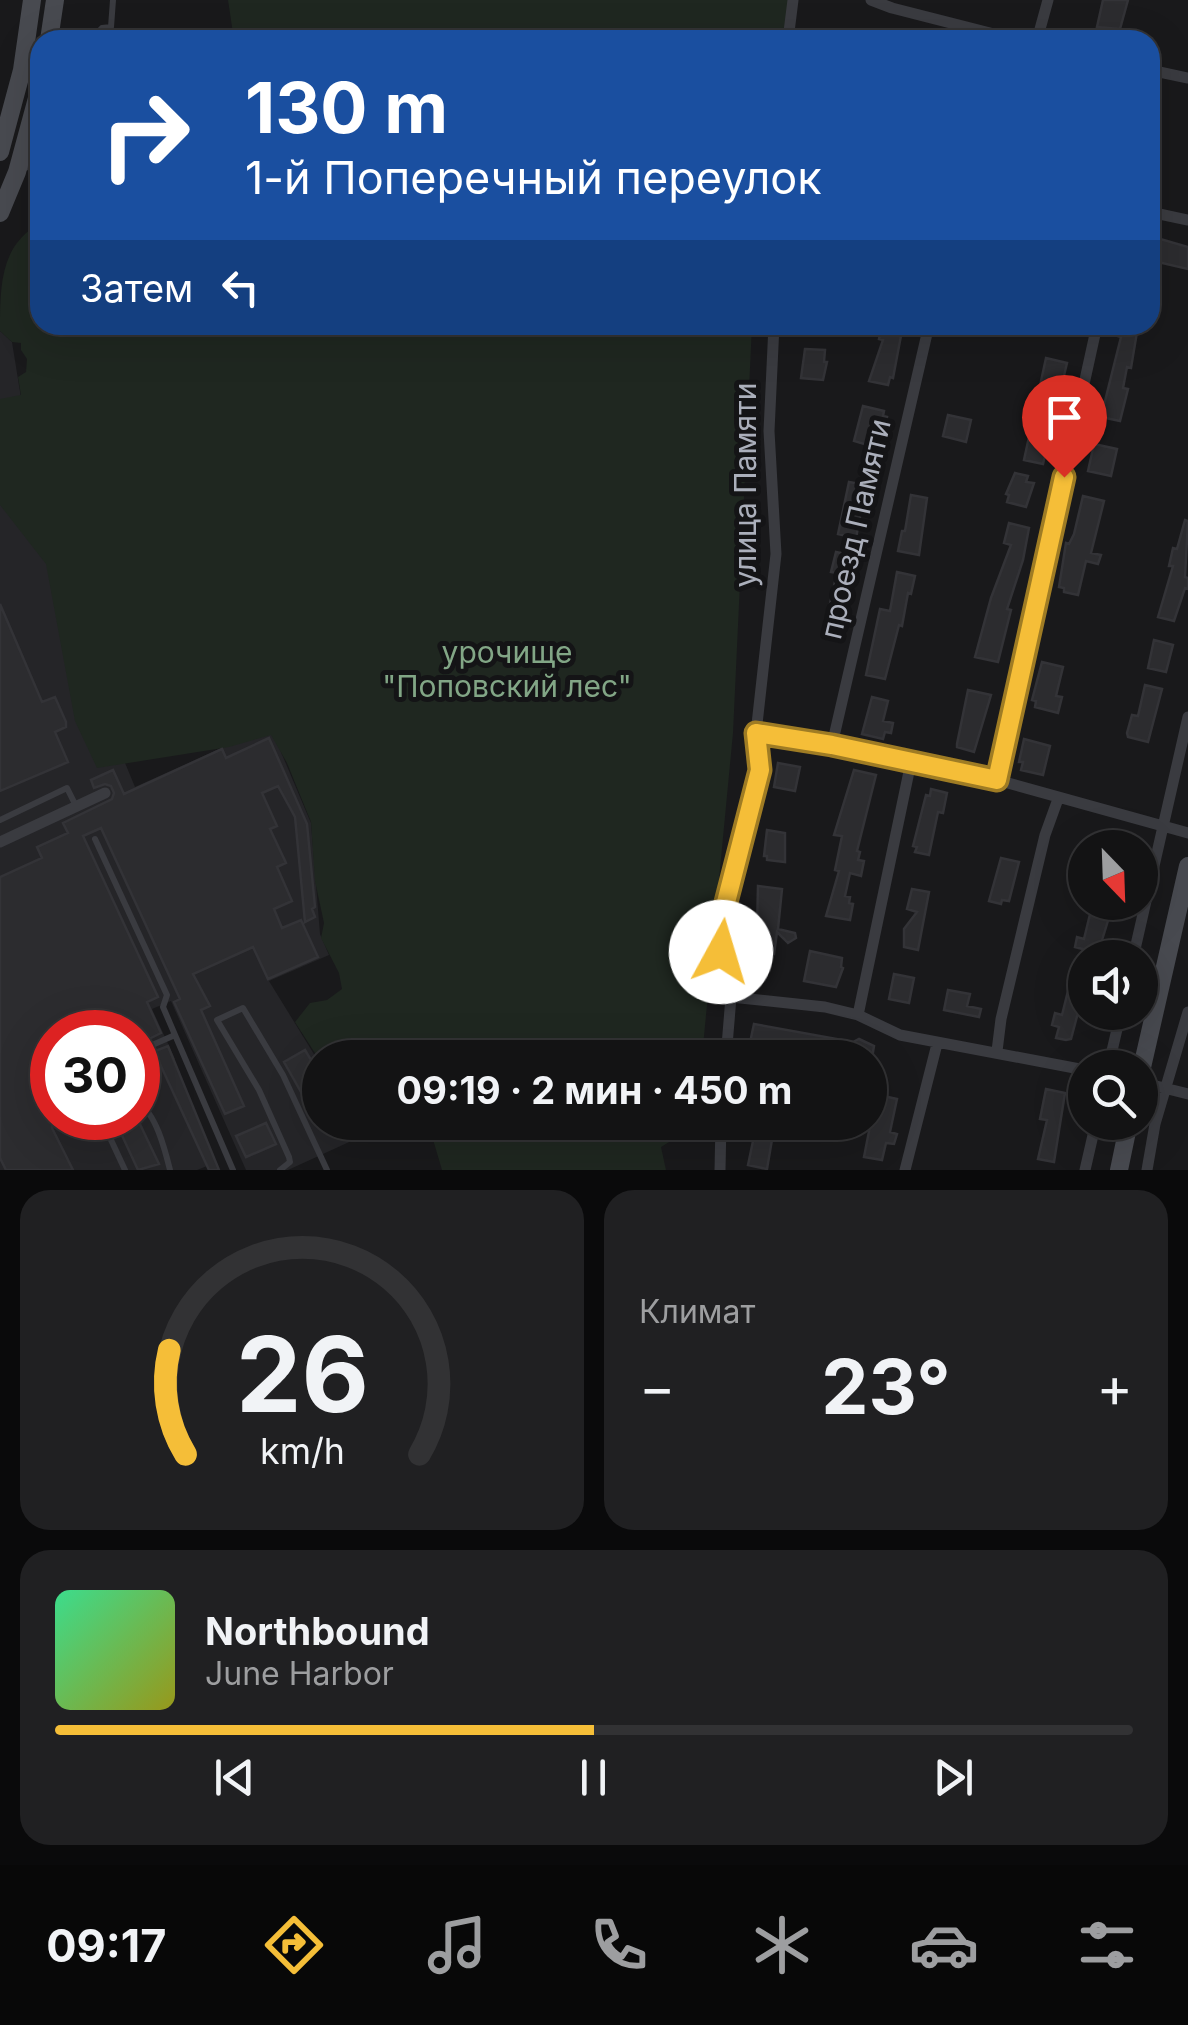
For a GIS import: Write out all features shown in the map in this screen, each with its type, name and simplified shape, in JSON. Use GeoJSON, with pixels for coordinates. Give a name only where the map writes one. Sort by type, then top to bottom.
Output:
{"type":"FeatureCollection","features":[{"type":"Feature","properties":{"kind":"main road"},"geometry":{"type":"LineString","coordinates":[[0,152],[22,70],[32,0]]}},
{"type":"Feature","properties":{"kind":"main road"},"geometry":{"type":"LineString","coordinates":[[50,30],[55,0]]}},
{"type":"Feature","properties":{"kind":"main road"},"geometry":{"type":"LineString","coordinates":[[0,213],[18,172],[30,126]]}},
{"type":"Feature","properties":{"kind":"main road"},"geometry":{"type":"LineString","coordinates":[[1147,1050],[1188,866]]}},
{"type":"Feature","properties":{"kind":"main road"},"geometry":{"type":"LineString","coordinates":[[1118,1170],[1125,1140]]}},
{"type":"Feature","properties":{"kind":"street"},"geometry":{"type":"LineString","coordinates":[[789,30],[793,0]]}},
{"type":"Feature","properties":{"kind":"street"},"geometry":{"type":"LineString","coordinates":[[872,0],[969,30]]}},
{"type":"Feature","properties":{"kind":"street"},"geometry":{"type":"LineString","coordinates":[[1040,30],[1048,0]]}},
{"type":"Feature","properties":{"kind":"street"},"geometry":{"type":"LineString","coordinates":[[1160,72],[1188,78]]}},
{"type":"Feature","properties":{"kind":"street"},"geometry":{"type":"LineString","coordinates":[[1160,214],[1188,220]]}},
{"type":"Feature","properties":{"kind":"street","name":"улица Памяти"},"geometry":{"type":"LineString","coordinates":[[728,1040],[731,998],[721,952],[724,910],[760,770],[756,733],[776,554],[769,431],[774,335]]}},
{"type":"Feature","properties":{"kind":"street","name":"проезд Памяти"},"geometry":{"type":"LineString","coordinates":[[832,745],[927,335]]}},
{"type":"Feature","properties":{"kind":"street"},"geometry":{"type":"LineString","coordinates":[[997,780],[1095,335]]}},
{"type":"Feature","properties":{"kind":"street"},"geometry":{"type":"LineString","coordinates":[[1138,940],[1188,718]]}},
{"type":"Feature","properties":{"kind":"street"},"geometry":{"type":"LineString","coordinates":[[756,733],[997,780],[1188,832]]}},
{"type":"Feature","properties":{"kind":"street"},"geometry":{"type":"LineString","coordinates":[[858,1015],[912,762]]}},
{"type":"Feature","properties":{"kind":"street"},"geometry":{"type":"LineString","coordinates":[[0,842],[105,793]]}},
{"type":"Feature","properties":{"kind":"street"},"geometry":{"type":"LineString","coordinates":[[998,1052],[1001,1019],[1045,835],[1058,799]]}},
{"type":"Feature","properties":{"kind":"street"},"geometry":{"type":"LineString","coordinates":[[731,998],[825,1007],[858,1015],[900,1035],[1068,1066]]}},
{"type":"Feature","properties":{"kind":"street"},"geometry":{"type":"LineString","coordinates":[[1146,1170],[1188,1012]]}},
{"type":"Feature","properties":{"kind":"street"},"geometry":{"type":"LineString","coordinates":[[905,1170],[938,1044]]}},
{"type":"Feature","properties":{"kind":"street"},"geometry":{"type":"LineString","coordinates":[[1158,1086],[1188,1094]]}},
{"type":"Feature","properties":{"kind":"street"},"geometry":{"type":"LineString","coordinates":[[720,1170],[721,1140]]}},
{"type":"Feature","properties":{"kind":"street"},"geometry":{"type":"LineString","coordinates":[[1085,1170],[1092,1140]]}},
{"type":"Feature","properties":{"kind":"lane"},"geometry":{"type":"LineString","coordinates":[[100,30],[110,27],[113,0]]}},
{"type":"Feature","properties":{"kind":"lane"},"geometry":{"type":"LineString","coordinates":[[18,172],[30,166]]}},
{"type":"Feature","properties":{"kind":"lane"},"geometry":{"type":"LineString","coordinates":[[0,820],[68,788],[76,806]]}},
{"type":"Feature","properties":{"kind":"lane"},"geometry":{"type":"LineString","coordinates":[[95,839],[167,995],[163,1007],[234,1170]]}},
{"type":"Feature","properties":{"kind":"lane"},"geometry":{"type":"LineString","coordinates":[[280,1170],[290,1162],[290,1156],[260,1090],[216,1020],[243,1008],[283,1075],[326,1170]]}},
{"type":"Feature","properties":{"kind":"lane"},"geometry":{"type":"LineString","coordinates":[[160,1042],[175,1035]]}},
{"type":"Feature","properties":{"kind":"lane"},"geometry":{"type":"LineString","coordinates":[[111,1140],[125,1170]]}},
{"type":"Feature","properties":{"kind":"lane"},"geometry":{"type":"LineString","coordinates":[[160,1140],[170,1170]]}},
{"type":"Feature","properties":{"kind":"shaded area"},"geometry":{"type":"Polygon","coordinates":[[[0,331],[12,342],[51,584],[135,787],[270,726],[311,823],[320,934],[329,955],[269,981],[305,1040],[302,1040],[302,1140],[354,1140],[288,1170],[246,1170],[171,1001],[152,1010],[30,1010],[30,1140],[160,1140],[160,1066],[207,1166],[197,1170],[0,1170],[0,331]]]}},
{"type":"Feature","properties":{"kind":"shaded area"},"geometry":{"type":"Polygon","coordinates":[[[160,1026],[175,1059],[160,1066],[160,1026]]]}},
{"type":"Feature","properties":{"kind":"green space"},"geometry":{"type":"Polygon","coordinates":[[[228,0],[793,0],[792,30],[232,30],[228,0]]]}},
{"type":"Feature","properties":{"kind":"green space","name":"урочище \"Поповский лес\""},"geometry":{"type":"Polygon","coordinates":[[[30,230],[30,335],[752,335],[733,733],[704,1040],[307,1040],[295,1022],[310,1003],[327,1000],[342,989],[339,973],[321,938],[324,923],[315,881],[311,822],[271,735],[229,747],[97,768],[75,721],[46,564],[0,505],[0,399],[21,395],[18,377],[26,372],[27,359],[21,343],[12,342],[0,331],[2,283],[17,243],[30,230]]]}},
{"type":"Feature","properties":{"kind":"green space"},"geometry":{"type":"Polygon","coordinates":[[[433,1140],[672,1140],[661,1147],[666,1170],[442,1170],[433,1140]]]}},
{"type":"Feature","properties":{"kind":"building"},"geometry":{"type":"Polygon","coordinates":[[[1103,0],[1128,0],[1120,29],[1097,27],[1103,0]]]}},
{"type":"Feature","properties":{"kind":"building"},"geometry":{"type":"Polygon","coordinates":[[[1160,239],[1188,247],[1188,269],[1160,262],[1160,239]]]}},
{"type":"Feature","properties":{"kind":"building"},"geometry":{"type":"Polygon","coordinates":[[[880,335],[901,335],[893,378],[890,377],[888,385],[869,381],[883,340],[880,335]]]}},
{"type":"Feature","properties":{"kind":"building"},"geometry":{"type":"Polygon","coordinates":[[[1115,335],[1136,335],[1131,368],[1127,367],[1123,388],[1128,389],[1120,421],[1101,417],[1121,337],[1115,335]]]}},
{"type":"Feature","properties":{"kind":"building"},"geometry":{"type":"Polygon","coordinates":[[[805,349],[825,350],[823,380],[801,378],[805,349]]]}},
{"type":"Feature","properties":{"kind":"building"},"geometry":{"type":"Polygon","coordinates":[[[1046,358],[1067,363],[1043,464],[1024,460],[1046,358]]]}},
{"type":"Feature","properties":{"kind":"building"},"geometry":{"type":"Polygon","coordinates":[[[863,406],[884,411],[883,416],[887,417],[874,447],[854,441],[863,406]]]}},
{"type":"Feature","properties":{"kind":"building"},"geometry":{"type":"Polygon","coordinates":[[[948,415],[971,420],[966,442],[943,436],[948,415]]]}},
{"type":"Feature","properties":{"kind":"building"},"geometry":{"type":"Polygon","coordinates":[[[1094,444],[1117,449],[1111,476],[1088,471],[1094,444]]]}},
{"type":"Feature","properties":{"kind":"building"},"geometry":{"type":"Polygon","coordinates":[[[1015,473],[1028,476],[1026,482],[1034,483],[1026,507],[1007,502],[1006,494],[1015,473]]]}},
{"type":"Feature","properties":{"kind":"building"},"geometry":{"type":"Polygon","coordinates":[[[849,482],[866,485],[856,538],[838,534],[849,482]]]}},
{"type":"Feature","properties":{"kind":"building"},"geometry":{"type":"Polygon","coordinates":[[[911,495],[927,498],[919,555],[898,551],[911,495]]]}},
{"type":"Feature","properties":{"kind":"building"},"geometry":{"type":"Polygon","coordinates":[[[1083,496],[1104,501],[1091,553],[1101,555],[1098,564],[1086,561],[1078,595],[1059,587],[1066,543],[1074,534],[1083,496]]]}},
{"type":"Feature","properties":{"kind":"building"},"geometry":{"type":"Polygon","coordinates":[[[1185,520],[1188,589],[1185,588],[1174,621],[1158,617],[1173,566],[1169,566],[1173,548],[1177,549],[1185,520]]]}},
{"type":"Feature","properties":{"kind":"building"},"geometry":{"type":"Polygon","coordinates":[[[1009,523],[1029,528],[1007,609],[1011,610],[998,662],[975,657],[1011,545],[1004,543],[1009,523]]]}},
{"type":"Feature","properties":{"kind":"building"},"geometry":{"type":"Polygon","coordinates":[[[836,552],[855,556],[842,640],[826,637],[836,610],[829,608],[837,573],[831,572],[836,552]]]}},
{"type":"Feature","properties":{"kind":"building"},"geometry":{"type":"Polygon","coordinates":[[[897,572],[915,576],[885,679],[866,675],[880,609],[890,611],[897,572]]]}},
{"type":"Feature","properties":{"kind":"building"},"geometry":{"type":"Polygon","coordinates":[[[0,604],[42,702],[55,697],[66,722],[66,727],[55,732],[68,762],[0,791],[0,604]]]}},
{"type":"Feature","properties":{"kind":"building"},"geometry":{"type":"Polygon","coordinates":[[[1154,640],[1173,645],[1166,672],[1148,668],[1154,640]]]}},
{"type":"Feature","properties":{"kind":"building"},"geometry":{"type":"Polygon","coordinates":[[[1042,662],[1063,667],[1056,696],[1062,697],[1058,713],[1035,707],[1036,701],[1032,700],[1042,662]]]}},
{"type":"Feature","properties":{"kind":"building"},"geometry":{"type":"Polygon","coordinates":[[[1145,685],[1162,689],[1148,742],[1128,737],[1127,733],[1132,715],[1138,716],[1145,685]]]}},
{"type":"Feature","properties":{"kind":"building"},"geometry":{"type":"Polygon","coordinates":[[[968,690],[991,695],[974,752],[957,747],[968,690]]]}},
{"type":"Feature","properties":{"kind":"building"},"geometry":{"type":"Polygon","coordinates":[[[872,697],[888,701],[883,721],[893,723],[891,733],[885,732],[883,739],[862,734],[872,697]]]}},
{"type":"Feature","properties":{"kind":"building"},"geometry":{"type":"Polygon","coordinates":[[[269,738],[307,824],[315,917],[305,922],[295,817],[278,786],[262,793],[277,826],[270,829],[286,863],[277,867],[292,901],[274,909],[282,928],[301,920],[318,957],[268,979],[253,947],[193,974],[210,1006],[201,1010],[244,1106],[225,1114],[174,1002],[180,999],[101,828],[83,836],[158,997],[147,1002],[151,1010],[30,1010],[30,1140],[58,1140],[73,1170],[6,1170],[0,1158],[0,877],[42,858],[37,847],[68,833],[63,823],[112,799],[111,786],[94,788],[91,780],[113,770],[124,794],[222,749],[226,758],[269,738]]]}},
{"type":"Feature","properties":{"kind":"building"},"geometry":{"type":"Polygon","coordinates":[[[1024,739],[1050,746],[1043,775],[1021,770],[1024,739]]]}},
{"type":"Feature","properties":{"kind":"building"},"geometry":{"type":"Polygon","coordinates":[[[778,763],[800,767],[795,791],[774,787],[778,763]]]}},
{"type":"Feature","properties":{"kind":"building"},"geometry":{"type":"Polygon","coordinates":[[[854,770],[876,775],[857,851],[858,860],[864,861],[861,876],[850,873],[845,896],[853,904],[850,920],[826,916],[839,871],[835,870],[842,836],[834,835],[854,770]]]}},
{"type":"Feature","properties":{"kind":"building"},"geometry":{"type":"Polygon","coordinates":[[[931,789],[947,793],[943,813],[938,812],[929,855],[915,852],[917,847],[913,846],[931,789]]]}},
{"type":"Feature","properties":{"kind":"building"},"geometry":{"type":"Polygon","coordinates":[[[767,830],[785,833],[785,862],[767,860],[764,856],[767,830]]]}},
{"type":"Feature","properties":{"kind":"building"},"geometry":{"type":"Polygon","coordinates":[[[1001,858],[1019,862],[1009,901],[1002,900],[1001,904],[989,901],[1001,858]]]}},
{"type":"Feature","properties":{"kind":"building"},"geometry":{"type":"Polygon","coordinates":[[[758,886],[782,889],[778,929],[795,933],[796,938],[788,943],[777,932],[774,954],[758,952],[754,980],[742,979],[746,939],[752,939],[753,927],[757,928],[758,886]]]}},
{"type":"Feature","properties":{"kind":"building"},"geometry":{"type":"Polygon","coordinates":[[[912,889],[929,892],[918,950],[904,947],[904,929],[917,912],[907,909],[912,889]]]}},
{"type":"Feature","properties":{"kind":"building"},"geometry":{"type":"Polygon","coordinates":[[[1089,920],[1108,920],[1102,940],[1076,940],[1084,939],[1089,920]]]}},
{"type":"Feature","properties":{"kind":"building"},"geometry":{"type":"Polygon","coordinates":[[[810,951],[842,958],[843,968],[836,987],[804,981],[810,951]]]}},
{"type":"Feature","properties":{"kind":"building"},"geometry":{"type":"Polygon","coordinates":[[[894,974],[914,978],[909,1003],[889,999],[894,974]]]}},
{"type":"Feature","properties":{"kind":"building"},"geometry":{"type":"Polygon","coordinates":[[[948,990],[970,994],[967,1006],[981,1009],[979,1017],[944,1010],[948,990]]]}},
{"type":"Feature","properties":{"kind":"building"},"geometry":{"type":"Polygon","coordinates":[[[1068,991],[1071,1039],[1056,1038],[1059,1027],[1052,1025],[1055,1013],[1062,1015],[1068,991]]]}},
{"type":"Feature","properties":{"kind":"building"},"geometry":{"type":"Polygon","coordinates":[[[754,1024],[842,1040],[752,1040],[754,1024]]]}},
{"type":"Feature","properties":{"kind":"building"},"geometry":{"type":"Polygon","coordinates":[[[168,1046],[219,1170],[209,1170],[160,1064],[160,1049],[168,1046]]]}},
{"type":"Feature","properties":{"kind":"building"},"geometry":{"type":"Polygon","coordinates":[[[302,1052],[302,1094],[284,1062],[302,1052]]]}},
{"type":"Feature","properties":{"kind":"building"},"geometry":{"type":"Polygon","coordinates":[[[1046,1089],[1065,1093],[1054,1162],[1038,1159],[1047,1120],[1040,1119],[1046,1089]]]}},
{"type":"Feature","properties":{"kind":"building"},"geometry":{"type":"Polygon","coordinates":[[[887,1097],[897,1099],[890,1132],[897,1134],[894,1144],[886,1143],[882,1160],[864,1157],[867,1140],[887,1140],[887,1097]]]}},
{"type":"Feature","properties":{"kind":"building"},"geometry":{"type":"Polygon","coordinates":[[[266,1123],[276,1144],[246,1157],[236,1136],[266,1123]]]}},
{"type":"Feature","properties":{"kind":"building"},"geometry":{"type":"Polygon","coordinates":[[[124,1140],[148,1140],[159,1164],[138,1170],[124,1140]]]}},
{"type":"Feature","properties":{"kind":"building"},"geometry":{"type":"Polygon","coordinates":[[[753,1140],[772,1140],[767,1169],[748,1165],[753,1140]]]}},
{"type":"Feature","properties":{"kind":"route"},"geometry":{"type":"LineString","coordinates":[[721,952],[724,910],[760,770],[756,733],[997,780],[1064,477]]}}]}
